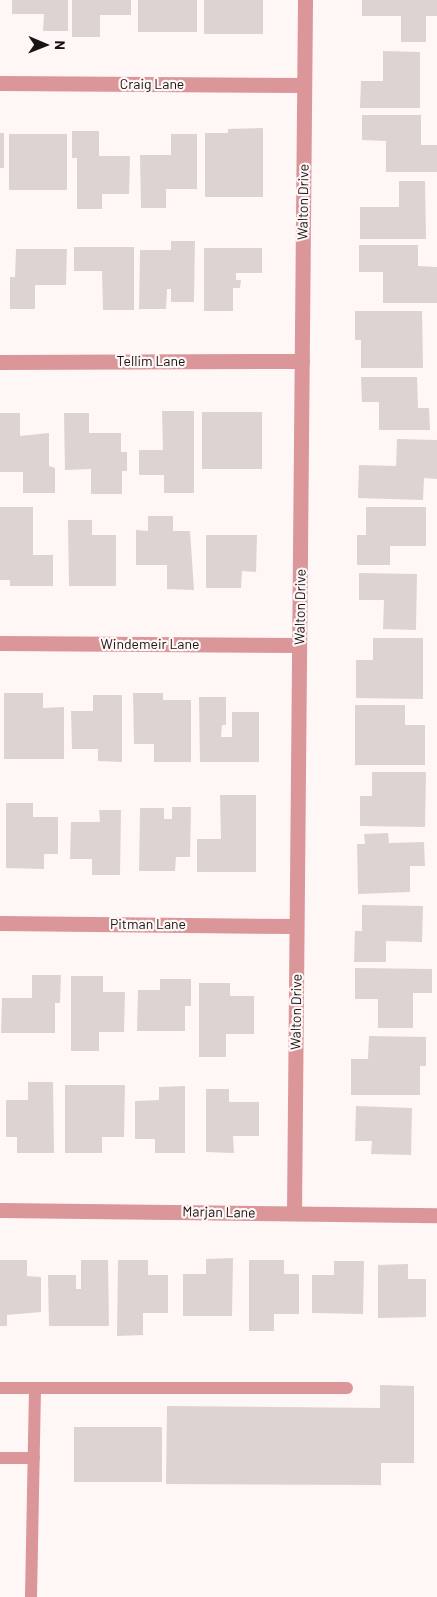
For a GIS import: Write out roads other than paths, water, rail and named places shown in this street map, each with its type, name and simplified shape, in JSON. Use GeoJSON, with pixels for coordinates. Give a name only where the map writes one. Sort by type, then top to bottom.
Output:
{"type":"FeatureCollection","features":[{"type":"Feature","properties":{"kind":"street","name":"Walton Drive"},"geometry":{"type":"LineString","coordinates":[[294,1213],[305,0]]}},
{"type":"Feature","properties":{"kind":"street","name":"Craig Lane"},"geometry":{"type":"LineString","coordinates":[[0,83],[304,85]]}},
{"type":"Feature","properties":{"kind":"street","name":"Tellim Lane"},"geometry":{"type":"LineString","coordinates":[[0,362],[302,361]]}},
{"type":"Feature","properties":{"kind":"street","name":"Windemeir Lane"},"geometry":{"type":"LineString","coordinates":[[0,644],[299,645]]}},
{"type":"Feature","properties":{"kind":"street","name":"Pitman Lane"},"geometry":{"type":"LineString","coordinates":[[0,923],[296,926]]}},
{"type":"Feature","properties":{"kind":"street","name":"Marjan Lane"},"geometry":{"type":"LineString","coordinates":[[0,1210],[437,1215]]}},
{"type":"Feature","properties":{"kind":"lane"},"geometry":{"type":"LineString","coordinates":[[0,1388],[347,1388]]}},
{"type":"Feature","properties":{"kind":"lane"},"geometry":{"type":"LineString","coordinates":[[31,1597],[35,1389]]}},
{"type":"Feature","properties":{"kind":"lane"},"geometry":{"type":"LineString","coordinates":[[0,1458],[34,1458]]}}]}
